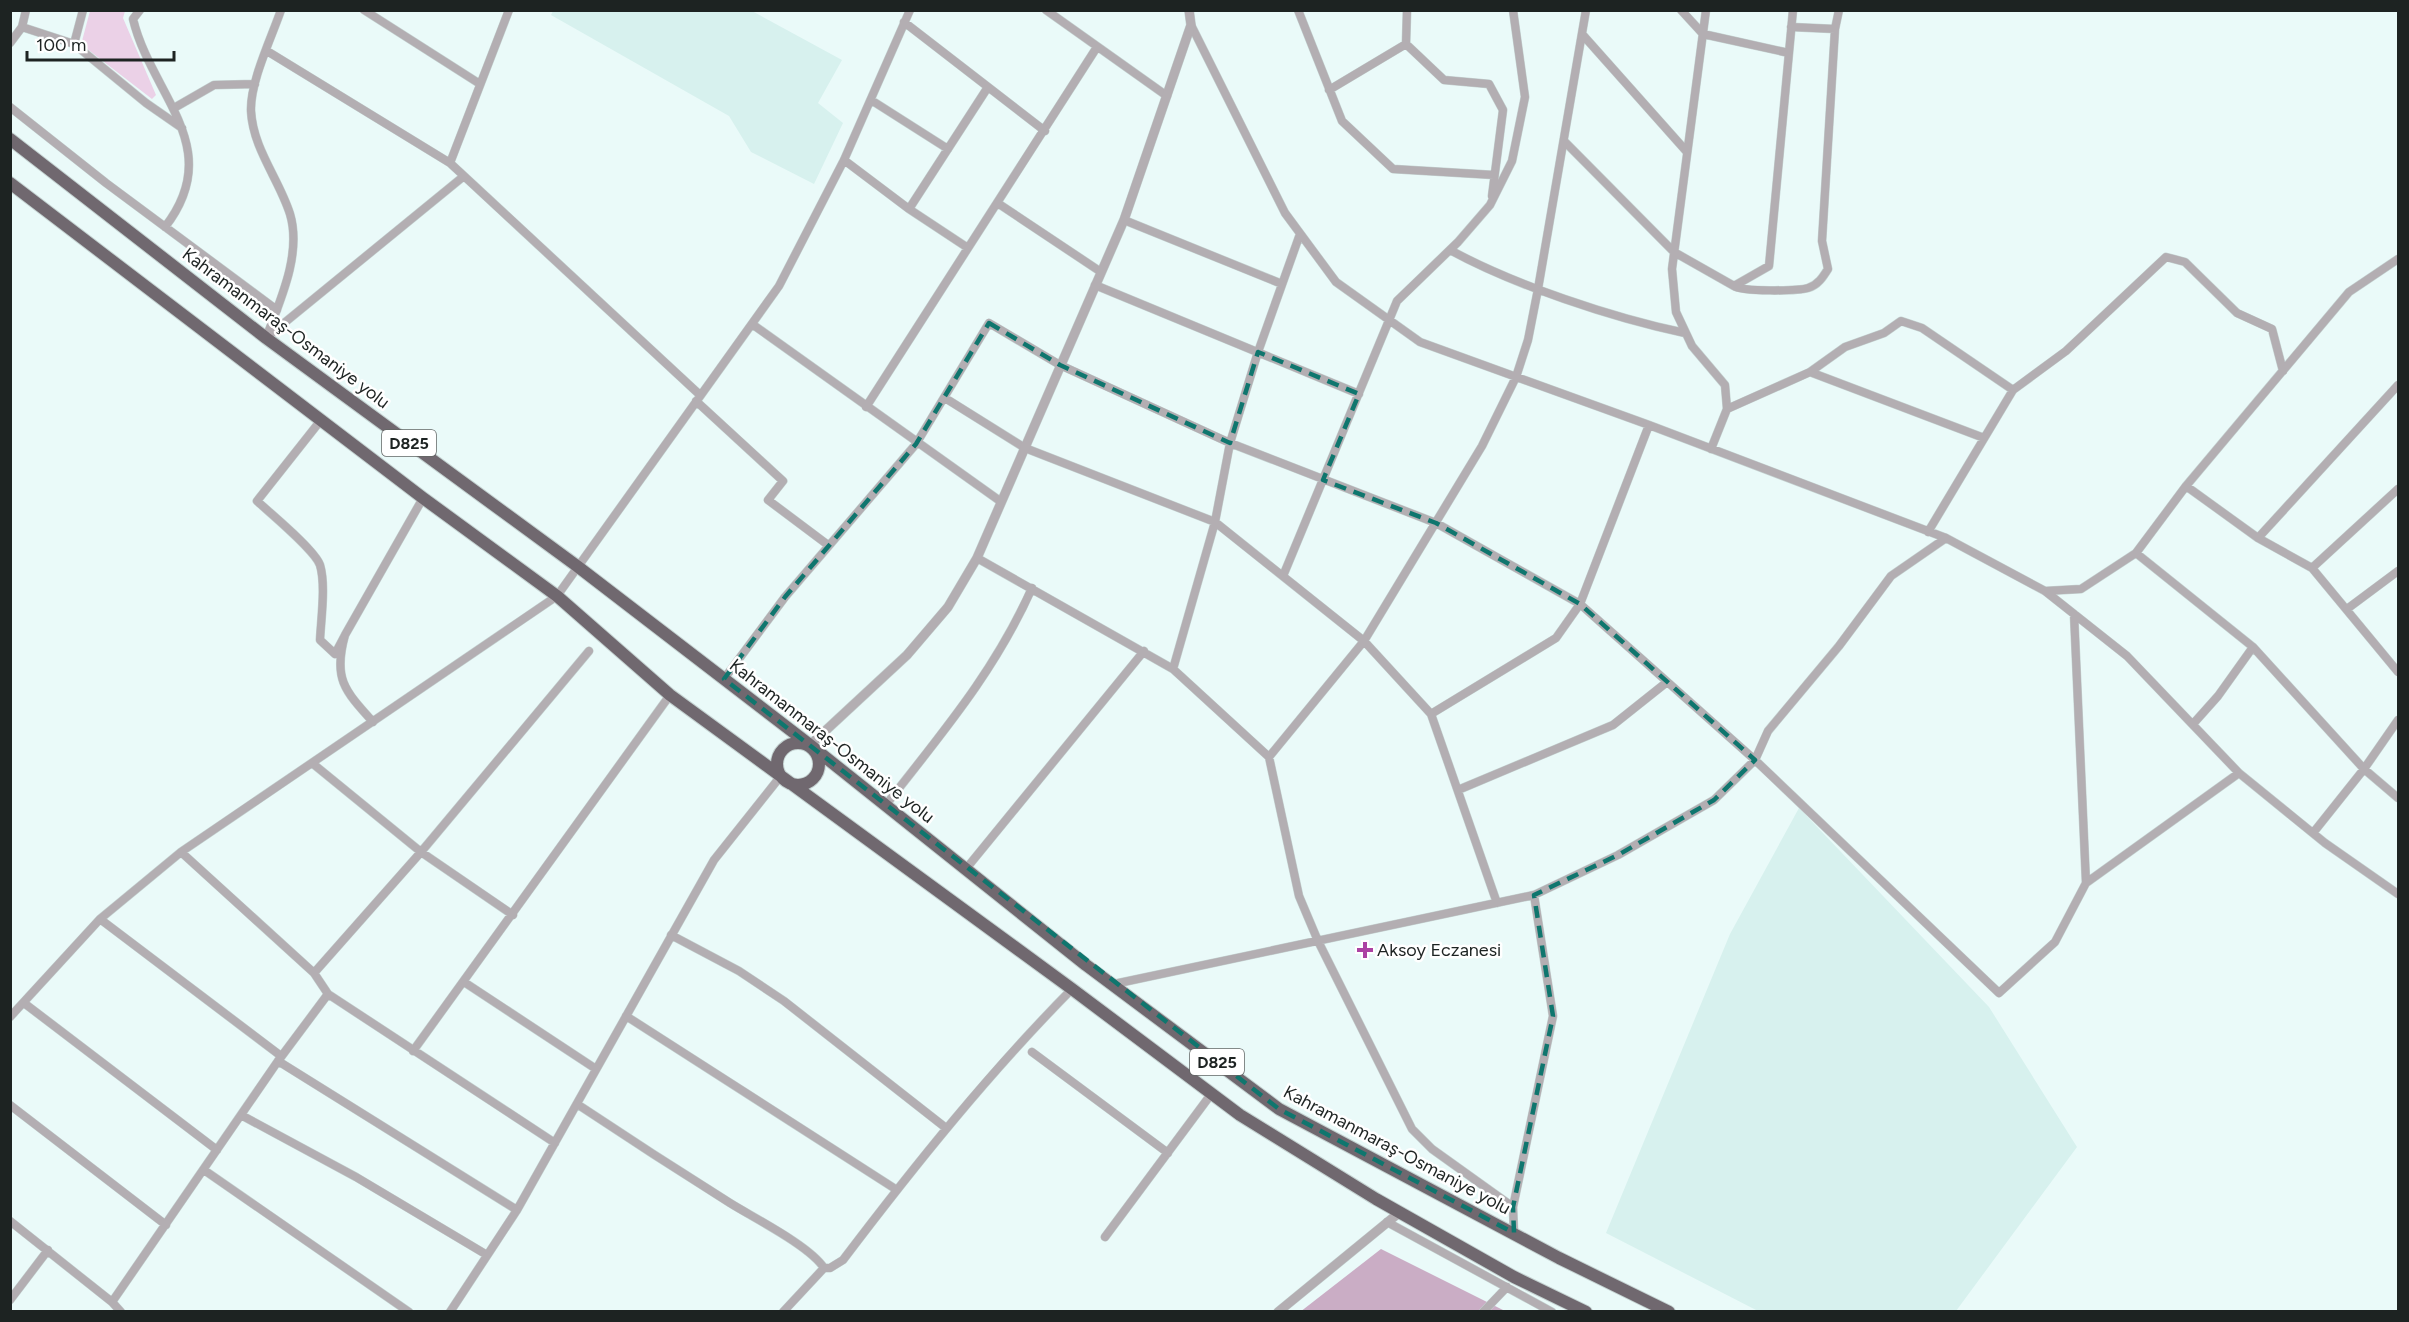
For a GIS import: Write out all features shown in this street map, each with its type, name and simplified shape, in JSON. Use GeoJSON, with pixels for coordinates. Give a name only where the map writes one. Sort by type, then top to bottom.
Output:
{"type":"FeatureCollection","features":[{"type":"Feature","properties":{"kind":"highway","name":"Kahramanmaraş-Osmaniye yolu"},"geometry":{"type":"LineString","coordinates":[[10,139],[266,338],[577,566],[813,748],[965,870],[1278,1109],[1514,1233],[1669,1311]]}},
{"type":"Feature","properties":{"kind":"highway","name":"D825"},"geometry":{"type":"LineString","coordinates":[[10,183],[423,498],[557,596],[670,695],[1072,988],[1240,1115],[1400,1212],[1514,1277],[1586,1311]]}},
{"type":"Feature","properties":{"kind":"highway"},"geometry":{"type":"LineString","coordinates":[[798,743],[813,748],[819,765],[813,778],[800,784],[784,779],[778,771],[780,752],[791,744],[798,743]]}},
{"type":"Feature","properties":{"kind":"street"},"geometry":{"type":"LineString","coordinates":[[10,43],[22,27],[26,10]]}},
{"type":"Feature","properties":{"kind":"street"},"geometry":{"type":"LineString","coordinates":[[74,44],[83,10]]}},
{"type":"Feature","properties":{"kind":"street"},"geometry":{"type":"LineString","coordinates":[[140,10],[133,19],[138,38],[184,129],[191,168],[177,212],[165,227]]}},
{"type":"Feature","properties":{"kind":"street"},"geometry":{"type":"LineString","coordinates":[[266,338],[292,256],[294,233],[290,214],[255,136],[251,110],[255,84],[281,10]]}},
{"type":"Feature","properties":{"kind":"street"},"geometry":{"type":"LineString","coordinates":[[364,10],[480,84]]}},
{"type":"Feature","properties":{"kind":"street"},"geometry":{"type":"LineString","coordinates":[[450,163],[509,10]]}},
{"type":"Feature","properties":{"kind":"street"},"geometry":{"type":"LineString","coordinates":[[10,1017],[100,919],[181,852],[557,596],[779,286],[844,160],[910,10]]}},
{"type":"Feature","properties":{"kind":"street"},"geometry":{"type":"LineString","coordinates":[[1046,10],[1167,96]]}},
{"type":"Feature","properties":{"kind":"street"},"geometry":{"type":"LineString","coordinates":[[1183,10],[1285,213],[1336,282],[1420,342],[1649,425],[1946,538],[2045,591],[2127,656],[2239,773],[2313,833],[2398,894]]}},
{"type":"Feature","properties":{"kind":"street"},"geometry":{"type":"LineString","coordinates":[[813,748],[907,655],[948,607],[977,558],[1124,220],[1191,25],[1189,10]]}},
{"type":"Feature","properties":{"kind":"street"},"geometry":{"type":"LineString","coordinates":[[1298,10],[1342,121],[1393,169],[1494,175]]}},
{"type":"Feature","properties":{"kind":"street"},"geometry":{"type":"LineString","coordinates":[[1407,10],[1406,44],[1444,80],[1489,84],[1503,110],[1491,205]]}},
{"type":"Feature","properties":{"kind":"street"},"geometry":{"type":"LineString","coordinates":[[1283,576],[1359,394],[1387,319],[1397,301],[1450,250],[1491,205],[1512,161],[1525,98],[1513,10]]}},
{"type":"Feature","properties":{"kind":"street"},"geometry":{"type":"LineString","coordinates":[[1269,757],[1364,641],[1482,446],[1516,377],[1528,340],[1538,289],[1586,10]]}},
{"type":"Feature","properties":{"kind":"street"},"geometry":{"type":"LineString","coordinates":[[1681,10],[1703,34],[1789,53]]}},
{"type":"Feature","properties":{"kind":"street"},"geometry":{"type":"LineString","coordinates":[[1706,10],[1672,270],[1676,312],[1685,333],[1692,346],[1725,385],[1727,409],[1711,449]]}},
{"type":"Feature","properties":{"kind":"street"},"geometry":{"type":"LineString","coordinates":[[1734,286],[1769,266],[1793,10]]}},
{"type":"Feature","properties":{"kind":"street"},"geometry":{"type":"LineString","coordinates":[[1564,141],[1674,252],[1734,286],[1753,292],[1807,289],[1819,282],[1828,269],[1822,241],[1835,29],[1839,10]]}},
{"type":"Feature","properties":{"kind":"street"},"geometry":{"type":"LineString","coordinates":[[904,22],[1045,131]]}},
{"type":"Feature","properties":{"kind":"street"},"geometry":{"type":"LineString","coordinates":[[22,27],[74,44],[146,103],[184,129]]}},
{"type":"Feature","properties":{"kind":"street"},"geometry":{"type":"LineString","coordinates":[[1791,27],[1835,29]]}},
{"type":"Feature","properties":{"kind":"street"},"geometry":{"type":"LineString","coordinates":[[1582,34],[1688,152]]}},
{"type":"Feature","properties":{"kind":"street"},"geometry":{"type":"LineString","coordinates":[[1329,90],[1406,44]]}},
{"type":"Feature","properties":{"kind":"street"},"geometry":{"type":"LineString","coordinates":[[866,407],[968,248],[999,204],[1097,47]]}},
{"type":"Feature","properties":{"kind":"street"},"geometry":{"type":"LineString","coordinates":[[267,51],[450,163],[783,481],[768,500],[828,545]]}},
{"type":"Feature","properties":{"kind":"street"},"geometry":{"type":"LineString","coordinates":[[174,108],[214,86],[255,84]]}},
{"type":"Feature","properties":{"kind":"street"},"geometry":{"type":"LineString","coordinates":[[909,209],[988,87]]}},
{"type":"Feature","properties":{"kind":"street"},"geometry":{"type":"LineString","coordinates":[[871,100],[948,149]]}},
{"type":"Feature","properties":{"kind":"street"},"geometry":{"type":"LineString","coordinates":[[10,107],[276,310]]}},
{"type":"Feature","properties":{"kind":"street"},"geometry":{"type":"LineString","coordinates":[[844,160],[909,209],[968,248]]}},
{"type":"Feature","properties":{"kind":"street"},"geometry":{"type":"LineString","coordinates":[[266,338],[464,176]]}},
{"type":"Feature","properties":{"kind":"street"},"geometry":{"type":"LineString","coordinates":[[999,204],[1101,272]]}},
{"type":"Feature","properties":{"kind":"street"},"geometry":{"type":"LineString","coordinates":[[1124,220],[1282,284]]}},
{"type":"Feature","properties":{"kind":"street"},"geometry":{"type":"LineString","coordinates":[[1173,669],[1215,522],[1230,443],[1258,352],[1300,234]]}},
{"type":"Feature","properties":{"kind":"street"},"geometry":{"type":"LineString","coordinates":[[1450,250],[1538,289],[1653,326],[1685,333]]}},
{"type":"Feature","properties":{"kind":"street"},"geometry":{"type":"LineString","coordinates":[[1928,532],[2013,390],[2066,351],[2166,257],[2185,262],[2237,313],[2272,329],[2283,371]]}},
{"type":"Feature","properties":{"kind":"street"},"geometry":{"type":"LineString","coordinates":[[2045,591],[2081,589],[2136,553],[2186,486],[2349,292],[2398,259]]}},
{"type":"Feature","properties":{"kind":"street"},"geometry":{"type":"LineString","coordinates":[[1095,285],[1359,394]]}},
{"type":"Feature","properties":{"kind":"street"},"geometry":{"type":"LineString","coordinates":[[1727,409],[1810,372],[1845,347],[1884,333],[1901,321],[1922,328],[2013,390]]}},
{"type":"Feature","properties":{"kind":"street"},"geometry":{"type":"LineString","coordinates":[[724,680],[784,597],[916,444],[989,323],[1060,365],[1230,443],[1436,523],[1580,604],[1755,760],[1999,993],[2055,942],[2086,884],[2239,773]]}},
{"type":"Feature","properties":{"kind":"street"},"geometry":{"type":"LineString","coordinates":[[752,324],[916,444],[1000,501]]}},
{"type":"Feature","properties":{"kind":"street"},"geometry":{"type":"LineString","coordinates":[[1810,372],[1984,438]]}},
{"type":"Feature","properties":{"kind":"street"},"geometry":{"type":"LineString","coordinates":[[2259,538],[2398,385]]}},
{"type":"Feature","properties":{"kind":"street"},"geometry":{"type":"LineString","coordinates":[[945,398],[1025,448],[1215,522],[1364,641],[1431,714],[1497,903]]}},
{"type":"Feature","properties":{"kind":"street"},"geometry":{"type":"LineString","coordinates":[[321,420],[257,501],[296,537],[320,564],[322,607],[320,640],[335,654],[423,498]]}},
{"type":"Feature","properties":{"kind":"street"},"geometry":{"type":"LineString","coordinates":[[1431,714],[1556,638],[1580,604],[1649,425]]}},
{"type":"Feature","properties":{"kind":"street"},"geometry":{"type":"LineString","coordinates":[[2186,486],[2259,538],[2312,568],[2398,672]]}},
{"type":"Feature","properties":{"kind":"street"},"geometry":{"type":"LineString","coordinates":[[2312,568],[2398,489]]}},
{"type":"Feature","properties":{"kind":"street"},"geometry":{"type":"LineString","coordinates":[[1114,984],[1534,895],[1618,855],[1714,800],[1755,760],[1768,730],[1839,646],[1891,576],[1946,538]]}},
{"type":"Feature","properties":{"kind":"street"},"geometry":{"type":"LineString","coordinates":[[2136,553],[2253,647],[2364,769],[2398,798]]}},
{"type":"Feature","properties":{"kind":"street"},"geometry":{"type":"LineString","coordinates":[[977,558],[1173,669],[1269,757],[1299,896],[1318,941],[1412,1129],[1432,1149],[1513,1206]]}},
{"type":"Feature","properties":{"kind":"street"},"geometry":{"type":"LineString","coordinates":[[2347,609],[2398,571]]}},
{"type":"Feature","properties":{"kind":"street"},"geometry":{"type":"LineString","coordinates":[[885,806],[981,682],[1005,643],[1032,588]]}},
{"type":"Feature","properties":{"kind":"street"},"geometry":{"type":"LineString","coordinates":[[2074,614],[2086,884]]}},
{"type":"Feature","properties":{"kind":"street"},"geometry":{"type":"LineString","coordinates":[[345,635],[340,652],[340,677],[373,722]]}},
{"type":"Feature","properties":{"kind":"street"},"geometry":{"type":"LineString","coordinates":[[2193,724],[2218,696],[2253,647]]}},
{"type":"Feature","properties":{"kind":"street"},"geometry":{"type":"LineString","coordinates":[[314,973],[421,852],[589,651]]}},
{"type":"Feature","properties":{"kind":"street"},"geometry":{"type":"LineString","coordinates":[[965,870],[1144,651]]}},
{"type":"Feature","properties":{"kind":"street"},"geometry":{"type":"LineString","coordinates":[[1458,790],[1613,725],[1667,682]]}},
{"type":"Feature","properties":{"kind":"street"},"geometry":{"type":"LineString","coordinates":[[413,1051],[670,695]]}},
{"type":"Feature","properties":{"kind":"street"},"geometry":{"type":"LineString","coordinates":[[2313,833],[2364,769],[2398,720]]}},
{"type":"Feature","properties":{"kind":"street"},"geometry":{"type":"LineString","coordinates":[[312,763],[421,852],[513,915]]}},
{"type":"Feature","properties":{"kind":"street"},"geometry":{"type":"LineString","coordinates":[[450,1311],[517,1210],[714,860],[784,779]]}},
{"type":"Feature","properties":{"kind":"street"},"geometry":{"type":"LineString","coordinates":[[181,852],[314,973],[328,994],[555,1143]]}},
{"type":"Feature","properties":{"kind":"street"},"geometry":{"type":"LineString","coordinates":[[1514,1233],[1513,1206],[1553,1016],[1534,895]]}},
{"type":"Feature","properties":{"kind":"street"},"geometry":{"type":"LineString","coordinates":[[100,919],[280,1058],[517,1210]]}},
{"type":"Feature","properties":{"kind":"street"},"geometry":{"type":"LineString","coordinates":[[671,935],[739,971],[784,1001],[946,1128]]}},
{"type":"Feature","properties":{"kind":"street"},"geometry":{"type":"LineString","coordinates":[[464,981],[596,1069]]}},
{"type":"Feature","properties":{"kind":"street"},"geometry":{"type":"LineString","coordinates":[[783,1311],[824,1268],[830,1268],[843,1260],[946,1128],[1022,1040],[1072,988]]}},
{"type":"Feature","properties":{"kind":"street"},"geometry":{"type":"LineString","coordinates":[[112,1302],[280,1058],[328,994]]}},
{"type":"Feature","properties":{"kind":"street"},"geometry":{"type":"LineString","coordinates":[[24,1003],[217,1150]]}},
{"type":"Feature","properties":{"kind":"street"},"geometry":{"type":"LineString","coordinates":[[626,1016],[897,1190]]}},
{"type":"Feature","properties":{"kind":"street"},"geometry":{"type":"LineString","coordinates":[[1032,1052],[1168,1153]]}},
{"type":"Feature","properties":{"kind":"street"},"geometry":{"type":"LineString","coordinates":[[1106,1237],[1212,1093]]}},
{"type":"Feature","properties":{"kind":"street"},"geometry":{"type":"LineString","coordinates":[[577,1104],[790,1240],[820,1262],[824,1268]]}},
{"type":"Feature","properties":{"kind":"street"},"geometry":{"type":"LineString","coordinates":[[10,1105],[166,1225]]}},
{"type":"Feature","properties":{"kind":"street"},"geometry":{"type":"LineString","coordinates":[[241,1115],[356,1177],[487,1256]]}},
{"type":"Feature","properties":{"kind":"street"},"geometry":{"type":"LineString","coordinates":[[204,1170],[409,1311]]}},
{"type":"Feature","properties":{"kind":"street"},"geometry":{"type":"LineString","coordinates":[[1278,1311],[1400,1212]]}},
{"type":"Feature","properties":{"kind":"street"},"geometry":{"type":"LineString","coordinates":[[10,1221],[121,1311]]}},
{"type":"Feature","properties":{"kind":"street"},"geometry":{"type":"LineString","coordinates":[[1387,1222],[1552,1311]]}},
{"type":"Feature","properties":{"kind":"street"},"geometry":{"type":"LineString","coordinates":[[10,1300],[48,1250]]}},
{"type":"Feature","properties":{"kind":"street"},"geometry":{"type":"LineString","coordinates":[[1483,1311],[1507,1287]]}},
{"type":"Feature","properties":{"kind":"highlighted area"},"geometry":{"type":"Polygon","coordinates":[[[989,323],[1060,365],[1230,443],[1258,352],[1359,394],[1323,480],[1436,523],[1580,604],[1755,760],[1714,800],[1618,855],[1534,895],[1553,1016],[1513,1207],[1514,1233],[1279,1109],[724,679],[785,597],[916,444],[989,323]]]}},
{"type":"Feature","properties":{"kind":"shaded area"},"geometry":{"type":"Polygon","coordinates":[[[90,11],[125,11],[123,18],[156,95],[152,99],[86,48],[82,41],[90,11]]]}},
{"type":"Feature","properties":{"kind":"shaded area"},"geometry":{"type":"Polygon","coordinates":[[[553,11],[752,11],[842,60],[818,103],[843,123],[814,184],[751,152],[729,116],[551,15],[553,11]]]}},
{"type":"Feature","properties":{"kind":"shaded area"},"geometry":{"type":"Polygon","coordinates":[[[1799,808],[1989,1007],[2077,1147],[1956,1311],[1758,1311],[1606,1233],[1730,934],[1799,808]]]}},
{"type":"Feature","properties":{"kind":"shaded area"},"geometry":{"type":"Polygon","coordinates":[[[1381,1249],[1505,1311],[1300,1312],[1381,1249]]]}},
{"type":"Feature","properties":{"kind":"place","name":"Aksoy Eczanesi"},"geometry":{"type":"Point","coordinates":[1365,950]}}]}
